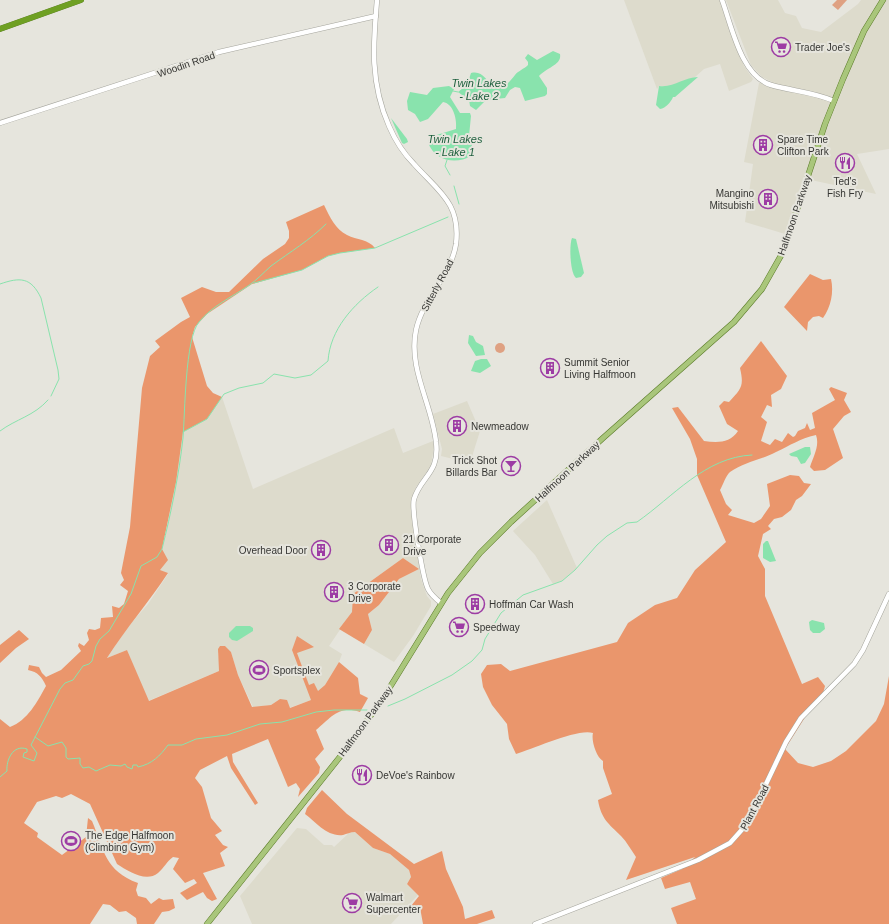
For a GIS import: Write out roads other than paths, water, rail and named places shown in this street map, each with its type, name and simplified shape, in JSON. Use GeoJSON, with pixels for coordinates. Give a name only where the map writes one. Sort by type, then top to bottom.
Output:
{"type":"FeatureCollection","features":[{"type":"Feature","properties":{"kind":"highway"},"geometry":{"type":"LineString","coordinates":[[0,29],[81,0]]}},
{"type":"Feature","properties":{"kind":"main road","name":"Halfmoon Parkway"},"geometry":{"type":"LineString","coordinates":[[206,924],[347,748],[382,700],[442,603],[480,553],[511,522],[734,322],[762,289],[783,252],[834,100],[864,31],[883,0]]}},
{"type":"Feature","properties":{"kind":"street","name":"Sitterly Road"},"geometry":{"type":"LineString","coordinates":[[377,0],[374,71],[376,86],[389,126],[404,152],[442,192],[449,203],[456,220],[453,256],[426,304],[418,322],[415,339],[417,370],[435,436],[436,451],[434,466],[414,499],[416,524],[427,586],[436,599],[442,603]]}},
{"type":"Feature","properties":{"kind":"street"},"geometry":{"type":"LineString","coordinates":[[722,0],[747,66],[756,76],[769,85],[810,93],[834,100]]}},
{"type":"Feature","properties":{"kind":"street","name":"Woodin Road"},"geometry":{"type":"LineString","coordinates":[[0,123],[220,52],[376,16]]}},
{"type":"Feature","properties":{"kind":"street","name":"Plant Road"},"geometry":{"type":"LineString","coordinates":[[536,924],[698,860],[730,843],[747,824],[786,742],[800,718],[854,664],[863,650],[889,594]]}},
{"type":"Feature","properties":{"kind":"water","name":"Twin Lakes - Lake 2"},"geometry":{"type":"Polygon","coordinates":[[[553,51],[560,54],[559,61],[539,76],[547,88],[547,94],[545,96],[525,101],[520,88],[515,87],[510,90],[505,98],[486,100],[476,110],[470,106],[469,100],[458,92],[467,85],[471,73],[475,72],[479,73],[494,87],[501,87],[508,83],[516,74],[528,65],[525,58],[528,54],[537,60],[553,51]]]}},
{"type":"Feature","properties":{"kind":"water"},"geometry":{"type":"Polygon","coordinates":[[[693,77],[698,77],[675,97],[673,97],[670,103],[664,107],[660,109],[656,105],[659,86],[674,84],[693,77]]]}},
{"type":"Feature","properties":{"kind":"water","name":"Twin Lakes - Lake 1"},"geometry":{"type":"Polygon","coordinates":[[[449,86],[454,89],[450,97],[460,113],[470,113],[471,116],[469,136],[472,143],[471,156],[465,159],[452,161],[440,157],[431,148],[428,142],[430,137],[456,129],[454,113],[450,106],[443,102],[428,119],[420,122],[415,114],[408,110],[407,101],[410,92],[427,95],[433,88],[449,86]]]}},
{"type":"Feature","properties":{"kind":"water"},"geometry":{"type":"Polygon","coordinates":[[[391,118],[408,142],[404,144],[402,143],[391,118]]]}},
{"type":"Feature","properties":{"kind":"water"},"geometry":{"type":"Polygon","coordinates":[[[572,238],[576,239],[584,273],[581,277],[576,278],[572,271],[572,238]]]}},
{"type":"Feature","properties":{"kind":"water"},"geometry":{"type":"Polygon","coordinates":[[[469,335],[473,336],[476,342],[483,346],[485,355],[476,356],[468,343],[469,335]]]}},
{"type":"Feature","properties":{"kind":"water"},"geometry":{"type":"Polygon","coordinates":[[[487,359],[491,366],[480,373],[471,371],[475,361],[487,359]]]}},
{"type":"Feature","properties":{"kind":"water"},"geometry":{"type":"Polygon","coordinates":[[[805,447],[810,447],[811,454],[805,463],[801,464],[797,457],[789,454],[805,447]]]}},
{"type":"Feature","properties":{"kind":"water"},"geometry":{"type":"Polygon","coordinates":[[[768,541],[776,561],[770,562],[763,558],[763,544],[768,541]]]}},
{"type":"Feature","properties":{"kind":"water"},"geometry":{"type":"Polygon","coordinates":[[[812,620],[824,623],[825,629],[820,633],[813,633],[810,630],[809,622],[812,620]]]}},
{"type":"Feature","properties":{"kind":"water"},"geometry":{"type":"Polygon","coordinates":[[[236,626],[250,626],[253,628],[253,631],[237,641],[232,640],[229,637],[229,633],[236,626]]]}},
{"type":"Feature","properties":{"kind":"waterway"},"geometry":{"type":"LineString","coordinates":[[453,91],[458,92]]}},
{"type":"Feature","properties":{"kind":"waterway"},"geometry":{"type":"LineString","coordinates":[[447,160],[445,166],[450,175]]}},
{"type":"Feature","properties":{"kind":"waterway"},"geometry":{"type":"LineString","coordinates":[[454,186],[459,204]]}},
{"type":"Feature","properties":{"kind":"waterway"},"geometry":{"type":"LineString","coordinates":[[254,283],[302,270],[328,256],[375,248],[448,217]]}},
{"type":"Feature","properties":{"kind":"waterway"},"geometry":{"type":"LineString","coordinates":[[0,777],[7,771],[11,754],[18,749],[27,749],[27,752],[24,753],[23,757],[34,761],[37,753],[31,745],[60,689],[65,683],[73,680],[83,666],[92,661],[96,646],[100,639],[109,631],[131,594],[141,566],[157,557],[162,549],[169,522],[183,438],[188,359],[194,331],[199,322],[210,311],[251,284],[271,266],[307,241],[326,224]]}},
{"type":"Feature","properties":{"kind":"waterway"},"geometry":{"type":"LineString","coordinates":[[0,284],[13,280],[24,280],[33,286],[41,298],[59,379],[51,396]]}},
{"type":"Feature","properties":{"kind":"waterway"},"geometry":{"type":"LineString","coordinates":[[183,432],[207,419],[224,394],[239,388],[263,383],[274,374],[295,378],[311,375],[328,361],[333,339],[344,319],[360,301],[378,287]]}},
{"type":"Feature","properties":{"kind":"waterway"},"geometry":{"type":"LineString","coordinates":[[0,431],[31,414],[48,400]]}},
{"type":"Feature","properties":{"kind":"waterway"},"geometry":{"type":"LineString","coordinates":[[388,706],[452,675],[472,661],[482,650],[485,639],[501,613],[523,595],[562,581],[575,570],[607,536],[627,523],[637,522],[704,470],[735,457],[752,455]]}},
{"type":"Feature","properties":{"kind":"waterway"},"geometry":{"type":"LineString","coordinates":[[35,737],[48,746],[62,742],[66,748],[66,757],[68,759],[80,758],[80,764],[83,768],[89,767],[96,771],[110,765],[121,766],[125,764],[127,767],[132,769],[133,765],[137,765],[138,767],[152,762],[168,745],[182,745],[196,739],[227,735],[260,724],[282,722],[316,712],[334,710],[367,710]]}},
{"type":"Feature","properties":{"kind":"place","name":"Trader Joe's"},"geometry":{"type":"Point","coordinates":[781,47]}},
{"type":"Feature","properties":{"kind":"place","name":"Spare Time Clifton Park"},"geometry":{"type":"Point","coordinates":[763,145]}},
{"type":"Feature","properties":{"kind":"place","name":"Ted's Fish Fry"},"geometry":{"type":"Point","coordinates":[845,163]}},
{"type":"Feature","properties":{"kind":"place","name":"Mangino Mitsubishi"},"geometry":{"type":"Point","coordinates":[768,199]}},
{"type":"Feature","properties":{"kind":"place","name":"Summit Senior Living Halfmoon"},"geometry":{"type":"Point","coordinates":[550,368]}},
{"type":"Feature","properties":{"kind":"place","name":"Newmeadow"},"geometry":{"type":"Point","coordinates":[457,426]}},
{"type":"Feature","properties":{"kind":"place","name":"Trick Shot Billards Bar"},"geometry":{"type":"Point","coordinates":[511,466]}},
{"type":"Feature","properties":{"kind":"place","name":"21 Corporate Drive"},"geometry":{"type":"Point","coordinates":[389,545]}},
{"type":"Feature","properties":{"kind":"place","name":"Overhead Door"},"geometry":{"type":"Point","coordinates":[321,550]}},
{"type":"Feature","properties":{"kind":"place","name":"3 Corporate Drive"},"geometry":{"type":"Point","coordinates":[334,592]}},
{"type":"Feature","properties":{"kind":"place","name":"Hoffman Car Wash"},"geometry":{"type":"Point","coordinates":[475,604]}},
{"type":"Feature","properties":{"kind":"place","name":"Speedway"},"geometry":{"type":"Point","coordinates":[459,627]}},
{"type":"Feature","properties":{"kind":"place","name":"Sportsplex"},"geometry":{"type":"Point","coordinates":[259,670]}},
{"type":"Feature","properties":{"kind":"place","name":"DeVoe's Rainbow"},"geometry":{"type":"Point","coordinates":[362,775]}},
{"type":"Feature","properties":{"kind":"place","name":"The Edge Halfmoon (Climbing Gym)"},"geometry":{"type":"Point","coordinates":[71,841]}},
{"type":"Feature","properties":{"kind":"place","name":"Walmart Supercenter"},"geometry":{"type":"Point","coordinates":[352,903]}}]}
